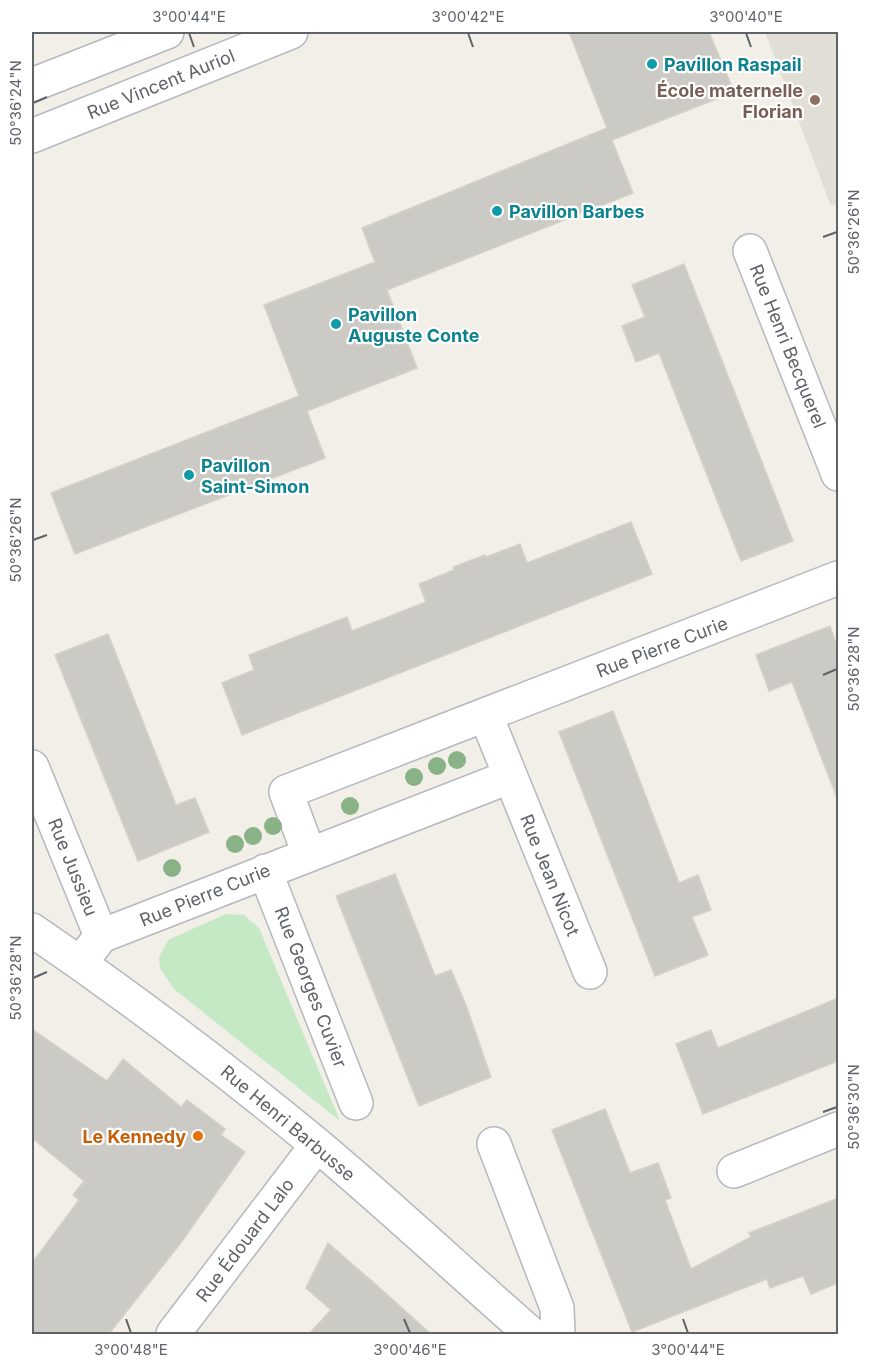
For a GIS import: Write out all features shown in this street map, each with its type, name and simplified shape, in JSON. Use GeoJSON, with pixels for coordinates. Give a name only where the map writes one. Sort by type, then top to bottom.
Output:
{"type":"FeatureCollection","features":[{"type":"Feature","properties":{"kind":"street"},"geometry":{"type":"LineString","coordinates":[[32,86],[166,32]]}},
{"type":"Feature","properties":{"kind":"street","name":"Rue Vincent Auriol"},"geometry":{"type":"LineString","coordinates":[[32,136],[291,32]]}},
{"type":"Feature","properties":{"kind":"street","name":"Rue Henri Becquerel"},"geometry":{"type":"LineString","coordinates":[[750,251],[838,474]]}},
{"type":"Feature","properties":{"kind":"street","name":"Rue Pierre Curie"},"geometry":{"type":"LineString","coordinates":[[309,854],[286,792],[838,578]]}},
{"type":"Feature","properties":{"kind":"street"},"geometry":{"type":"LineString","coordinates":[[486,716],[509,777]]}},
{"type":"Feature","properties":{"kind":"street","name":"Rue Jussieu"},"geometry":{"type":"LineString","coordinates":[[32,766],[101,936],[80,964]]}},
{"type":"Feature","properties":{"kind":"street","name":"Rue Pierre Curie"},"geometry":{"type":"LineString","coordinates":[[101,936],[509,777]]}},
{"type":"Feature","properties":{"kind":"street","name":"Rue Jean Nicot"},"geometry":{"type":"LineString","coordinates":[[509,777],[590,972]]}},
{"type":"Feature","properties":{"kind":"street","name":"Rue Georges Cuvier"},"geometry":{"type":"LineString","coordinates":[[265,871],[356,1103]]}},
{"type":"Feature","properties":{"kind":"street","name":"Rue Henri Barbusse"},"geometry":{"type":"LineString","coordinates":[[32,930],[217,1064],[317,1145],[531,1335]]}},
{"type":"Feature","properties":{"kind":"street"},"geometry":{"type":"LineString","coordinates":[[734,1171],[838,1129]]}},
{"type":"Feature","properties":{"kind":"street"},"geometry":{"type":"LineString","coordinates":[[494,1144],[557,1308],[558,1335]]}},
{"type":"Feature","properties":{"kind":"street","name":"Rue Édouard Lalo"},"geometry":{"type":"LineString","coordinates":[[173,1335],[317,1145]]}},
{"type":"Feature","properties":{"kind":"shaded area","name":"École maternelle Florian"},"geometry":{"type":"Polygon","coordinates":[[[765,32],[838,32],[838,203],[831,206],[765,32]]]}},
{"type":"Feature","properties":{"kind":"green space"},"geometry":{"type":"Polygon","coordinates":[[[226,914],[244,915],[259,928],[340,1121],[174,989],[160,968],[159,957],[168,940],[226,914]]]}},
{"type":"Feature","properties":{"kind":"building"},"geometry":{"type":"Polygon","coordinates":[[[569,32],[709,32],[734,92],[612,140],[633,193],[387,290],[417,368],[307,411],[325,458],[75,554],[51,493],[299,396],[264,305],[375,262],[362,228],[607,128],[569,32]]]}},
{"type":"Feature","properties":{"kind":"building"},"geometry":{"type":"Polygon","coordinates":[[[684,264],[793,541],[741,561],[659,353],[636,362],[622,326],[645,317],[632,285],[684,264]]]}},
{"type":"Feature","properties":{"kind":"building"},"geometry":{"type":"Polygon","coordinates":[[[631,522],[652,574],[242,735],[222,683],[254,670],[249,655],[347,617],[352,631],[426,602],[419,584],[454,570],[453,567],[485,555],[486,557],[520,544],[527,563],[631,522]]]}},
{"type":"Feature","properties":{"kind":"building"},"geometry":{"type":"Polygon","coordinates":[[[830,626],[838,649],[838,794],[836,795],[792,682],[769,691],[756,655],[830,626]]]}},
{"type":"Feature","properties":{"kind":"building"},"geometry":{"type":"Polygon","coordinates":[[[108,634],[176,805],[195,798],[209,832],[138,861],[55,655],[108,634]]]}},
{"type":"Feature","properties":{"kind":"building"},"geometry":{"type":"Polygon","coordinates":[[[613,711],[679,883],[698,875],[711,910],[692,917],[708,955],[655,976],[559,732],[613,711]]]}},
{"type":"Feature","properties":{"kind":"building"},"geometry":{"type":"Polygon","coordinates":[[[395,874],[435,976],[451,970],[491,1077],[419,1106],[336,896],[395,874]]]}},
{"type":"Feature","properties":{"kind":"building"},"geometry":{"type":"Polygon","coordinates":[[[838,998],[838,1061],[703,1114],[676,1044],[711,1030],[718,1048],[838,998]]]}},
{"type":"Feature","properties":{"kind":"building"},"geometry":{"type":"Polygon","coordinates":[[[32,1029],[107,1081],[123,1059],[181,1107],[187,1100],[225,1129],[221,1135],[245,1152],[180,1244],[108,1335],[32,1335],[32,1263],[79,1200],[73,1195],[84,1181],[32,1138],[32,1029]]]}},
{"type":"Feature","properties":{"kind":"building"},"geometry":{"type":"Polygon","coordinates":[[[605,1109],[630,1173],[658,1163],[671,1198],[665,1200],[691,1269],[751,1237],[749,1233],[838,1198],[838,1283],[811,1294],[803,1276],[770,1288],[767,1279],[632,1332],[552,1130],[605,1109]]]}},
{"type":"Feature","properties":{"kind":"building"},"geometry":{"type":"Polygon","coordinates":[[[328,1243],[432,1335],[308,1335],[331,1310],[306,1288],[328,1243]]]}},
{"type":"Feature","properties":{"kind":"place","name":"Pavillon Raspail"},"geometry":{"type":"Point","coordinates":[652,64]}},
{"type":"Feature","properties":{"kind":"place","name":"École maternelle Florian"},"geometry":{"type":"Point","coordinates":[815,100]}},
{"type":"Feature","properties":{"kind":"place","name":"Pavillon Barbes"},"geometry":{"type":"Point","coordinates":[497,211]}},
{"type":"Feature","properties":{"kind":"place","name":"Pavillon Auguste Conte"},"geometry":{"type":"Point","coordinates":[336,324]}},
{"type":"Feature","properties":{"kind":"place","name":"Pavillon Saint-Simon"},"geometry":{"type":"Point","coordinates":[189,475]}},
{"type":"Feature","properties":{"kind":"place","name":"Le Kennedy"},"geometry":{"type":"Point","coordinates":[198,1136]}}]}
